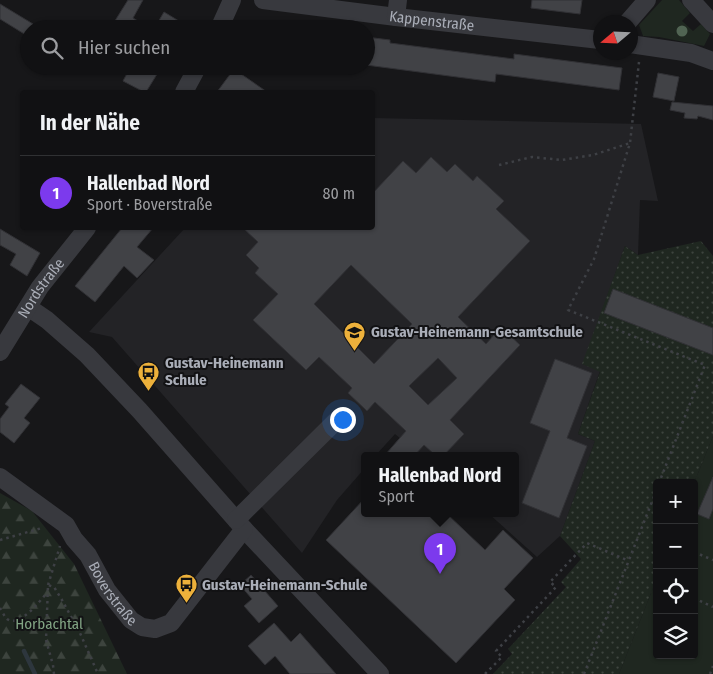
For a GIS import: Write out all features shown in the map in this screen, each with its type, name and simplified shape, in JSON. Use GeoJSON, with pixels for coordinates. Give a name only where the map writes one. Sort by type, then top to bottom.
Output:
{"type":"FeatureCollection","features":[{"type":"Feature","properties":{"kind":"street"},"geometry":{"type":"LineString","coordinates":[[223,20],[232,0]]}},
{"type":"Feature","properties":{"kind":"street","name":"Kappenstraße"},"geometry":{"type":"LineString","coordinates":[[263,0],[397,9],[593,39]]}},
{"type":"Feature","properties":{"kind":"street"},"geometry":{"type":"LineString","coordinates":[[634,15],[647,0]]}},
{"type":"Feature","properties":{"kind":"street"},"geometry":{"type":"LineString","coordinates":[[691,0],[713,24]]}},
{"type":"Feature","properties":{"kind":"street"},"geometry":{"type":"LineString","coordinates":[[638,45],[691,53],[713,60]]}},
{"type":"Feature","properties":{"kind":"street"},"geometry":{"type":"LineString","coordinates":[[185,90],[193,75]]}},
{"type":"Feature","properties":{"kind":"street","name":"Nordstraße"},"geometry":{"type":"LineString","coordinates":[[0,352],[48,277],[86,230]]}},
{"type":"Feature","properties":{"kind":"street"},"geometry":{"type":"LineString","coordinates":[[28,306],[87,355],[140,411],[240,524],[380,674]]}},
{"type":"Feature","properties":{"kind":"street","name":"Boverstraße"},"geometry":{"type":"LineString","coordinates":[[0,478],[64,523],[74,539],[88,555],[107,590],[131,620],[142,627],[156,629],[172,623],[240,524],[338,419]]}},
{"type":"Feature","properties":{"kind":"path"},"geometry":{"type":"LineString","coordinates":[[634,60],[630,143],[594,259],[568,310],[705,365],[661,479]]}},
{"type":"Feature","properties":{"kind":"path"},"geometry":{"type":"LineString","coordinates":[[499,165],[532,157],[562,160],[593,155],[630,143]]}},
{"type":"Feature","properties":{"kind":"path"},"geometry":{"type":"LineString","coordinates":[[584,674],[653,499]]}},
{"type":"Feature","properties":{"kind":"path"},"geometry":{"type":"LineString","coordinates":[[0,540],[64,523],[48,585],[46,640],[54,674]]}},
{"type":"Feature","properties":{"kind":"path"},"geometry":{"type":"LineString","coordinates":[[485,674],[502,657],[496,652],[556,587],[550,582],[587,543],[629,560]]}},
{"type":"Feature","properties":{"kind":"path"},"geometry":{"type":"LineString","coordinates":[[698,554],[713,560]]}},
{"type":"Feature","properties":{"kind":"path"},"geometry":{"type":"LineString","coordinates":[[48,585],[54,588],[62,600],[98,674]]}},
{"type":"Feature","properties":{"kind":"path"},"geometry":{"type":"LineString","coordinates":[[0,608],[6,618],[12,621],[19,620],[48,593]]}},
{"type":"Feature","properties":{"kind":"path"},"geometry":{"type":"LineString","coordinates":[[698,600],[713,606]]}},
{"type":"Feature","properties":{"kind":"path"},"geometry":{"type":"LineString","coordinates":[[710,674],[713,666]]}},
{"type":"Feature","properties":{"kind":"shaded area","name":"Gustav-Heinemann-Gesamtschule"},"geometry":{"type":"Polygon","coordinates":[[[375,118],[641,124],[658,201],[640,200],[638,255],[625,246],[583,364],[600,371],[578,434],[595,441],[560,536],[537,557],[492,517],[519,517],[519,452],[416,452],[395,434],[379,452],[361,452],[361,473],[337,500],[302,553],[112,337],[89,332],[183,230],[375,230],[375,118]]]}},
{"type":"Feature","properties":{"kind":"green space"},"geometry":{"type":"Polygon","coordinates":[[[662,0],[679,0],[690,13],[682,21],[693,31],[701,24],[710,34],[704,46],[659,37],[643,36],[639,25],[662,0]]]}},
{"type":"Feature","properties":{"kind":"green space"},"geometry":{"type":"Polygon","coordinates":[[[701,241],[713,256],[713,436],[696,479],[653,479],[653,588],[619,674],[493,674],[512,654],[508,649],[566,587],[561,582],[581,559],[560,536],[595,441],[578,434],[600,372],[582,364],[625,246],[638,255],[701,241]]]}},
{"type":"Feature","properties":{"kind":"green space"},"geometry":{"type":"Polygon","coordinates":[[[713,436],[713,674],[619,674],[653,588],[653,659],[698,659],[698,479],[696,479],[713,436]]]}},
{"type":"Feature","properties":{"kind":"green space","name":"Horbachtal"},"geometry":{"type":"Polygon","coordinates":[[[0,493],[32,511],[74,564],[127,674],[0,674],[0,493]]]}},
{"type":"Feature","properties":{"kind":"building"},"geometry":{"type":"Polygon","coordinates":[[[128,0],[143,0],[133,18],[136,20],[116,20],[128,0]]]}},
{"type":"Feature","properties":{"kind":"building"},"geometry":{"type":"Polygon","coordinates":[[[532,0],[582,0],[580,14],[531,8],[532,0]]]}},
{"type":"Feature","properties":{"kind":"building"},"geometry":{"type":"Polygon","coordinates":[[[0,4],[26,20],[20,20],[20,31],[0,19],[0,4]]]}},
{"type":"Feature","properties":{"kind":"building"},"geometry":{"type":"Polygon","coordinates":[[[164,12],[177,20],[159,20],[164,12]]]}},
{"type":"Feature","properties":{"kind":"building"},"geometry":{"type":"Polygon","coordinates":[[[375,38],[390,40],[390,43],[514,59],[514,54],[622,68],[619,90],[496,74],[495,82],[375,66],[375,38]]]}},
{"type":"Feature","properties":{"kind":"building"},"geometry":{"type":"Polygon","coordinates":[[[658,73],[679,77],[674,101],[653,97],[658,73]]]}},
{"type":"Feature","properties":{"kind":"building"},"geometry":{"type":"Polygon","coordinates":[[[126,75],[156,75],[147,90],[140,90],[123,81],[126,75]]]}},
{"type":"Feature","properties":{"kind":"building"},"geometry":{"type":"Polygon","coordinates":[[[230,75],[243,75],[264,90],[218,90],[230,75]]]}},
{"type":"Feature","properties":{"kind":"building"},"geometry":{"type":"Polygon","coordinates":[[[672,102],[713,106],[713,120],[698,116],[697,119],[684,118],[685,113],[670,110],[672,102]]]}},
{"type":"Feature","properties":{"kind":"building"},"geometry":{"type":"Polygon","coordinates":[[[431,157],[447,172],[455,164],[473,181],[477,176],[504,201],[496,209],[530,241],[458,317],[486,344],[501,327],[520,345],[450,420],[464,434],[447,452],[432,452],[424,445],[418,452],[388,452],[406,431],[375,402],[367,411],[348,393],[352,388],[319,357],[306,370],[253,320],[278,294],[255,273],[259,268],[246,255],[258,242],[245,230],[375,230],[375,191],[403,161],[416,173],[431,157]],[[351,265],[314,304],[374,364],[412,324],[351,265]],[[438,358],[409,386],[428,405],[457,378],[438,358]]]}},
{"type":"Feature","properties":{"kind":"building"},"geometry":{"type":"Polygon","coordinates":[[[0,229],[40,253],[27,276],[10,265],[16,254],[0,245],[0,229]]]}},
{"type":"Feature","properties":{"kind":"building"},"geometry":{"type":"Polygon","coordinates":[[[120,230],[151,230],[137,247],[154,260],[137,278],[124,266],[95,302],[75,286],[120,230]]]}},
{"type":"Feature","properties":{"kind":"building"},"geometry":{"type":"Polygon","coordinates":[[[613,289],[713,328],[713,355],[604,313],[613,289]]]}},
{"type":"Feature","properties":{"kind":"building"},"geometry":{"type":"Polygon","coordinates":[[[555,359],[592,373],[567,438],[587,446],[559,518],[522,503],[550,431],[530,423],[555,359]]]}},
{"type":"Feature","properties":{"kind":"building"},"geometry":{"type":"Polygon","coordinates":[[[21,384],[40,398],[24,418],[30,423],[14,443],[0,432],[0,419],[9,407],[5,404],[21,384]]]}},
{"type":"Feature","properties":{"kind":"building"},"geometry":{"type":"Polygon","coordinates":[[[713,477],[713,509],[709,519],[698,514],[713,477]]]}},
{"type":"Feature","properties":{"kind":"building"},"geometry":{"type":"Polygon","coordinates":[[[361,502],[361,517],[450,517],[485,550],[503,530],[533,558],[504,589],[515,600],[456,663],[326,540],[361,502]]]}},
{"type":"Feature","properties":{"kind":"building"},"geometry":{"type":"Polygon","coordinates":[[[251,575],[278,606],[259,623],[244,606],[252,599],[240,585],[251,575]]]}},
{"type":"Feature","properties":{"kind":"building"},"geometry":{"type":"Polygon","coordinates":[[[274,623],[291,642],[300,633],[336,674],[290,674],[275,656],[265,665],[248,646],[274,623]]]}},
{"type":"Feature","properties":{"kind":"waterway"},"geometry":{"type":"LineString","coordinates":[[24,651],[35,674]]}},
{"type":"Feature","properties":{"kind":"place","name":"Gustav-Heinemann-Gesamtschule"},"geometry":{"type":"Point","coordinates":[355,351]}},
{"type":"Feature","properties":{"kind":"place","name":"Gustav-Heinemann Schule"},"geometry":{"type":"Point","coordinates":[149,391]}},
{"type":"Feature","properties":{"kind":"place","name":"Hallenbad Nord"},"geometry":{"type":"Point","coordinates":[440,574]}},
{"type":"Feature","properties":{"kind":"place","name":"Gustav-Heinemann-Schule"},"geometry":{"type":"Point","coordinates":[186,604]}}]}
